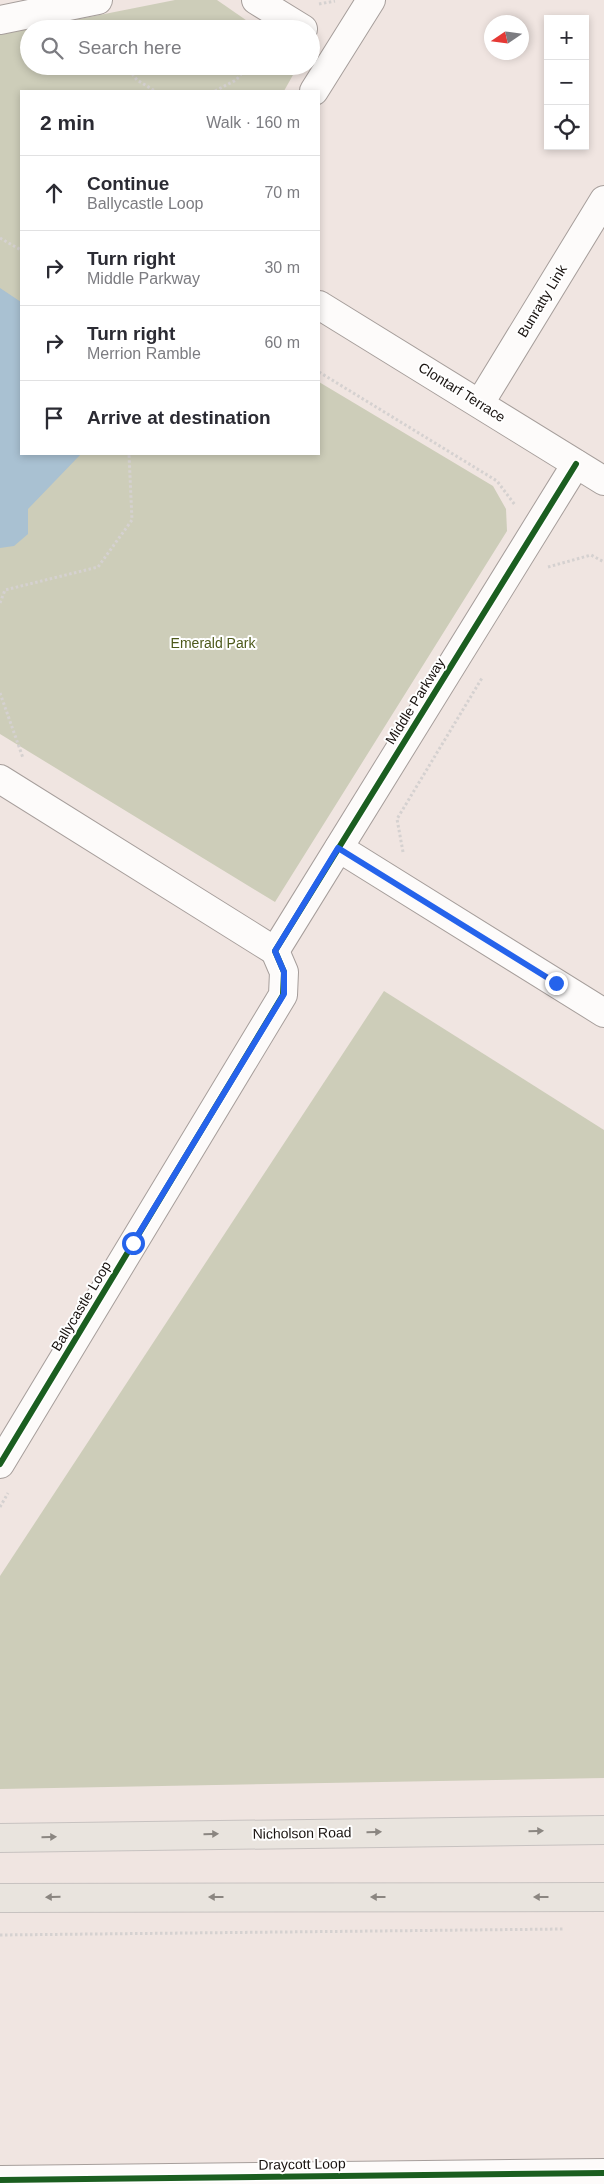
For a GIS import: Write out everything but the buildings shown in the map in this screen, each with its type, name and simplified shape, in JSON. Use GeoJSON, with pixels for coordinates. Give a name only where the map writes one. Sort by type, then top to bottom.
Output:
{"type":"FeatureCollection","features":[{"type":"Feature","properties":{"kind":"main road","name":"Nicholson Road"},"geometry":{"type":"LineString","coordinates":[[0,1838],[604,1830]]}},
{"type":"Feature","properties":{"kind":"main road"},"geometry":{"type":"LineString","coordinates":[[0,1898],[604,1897]]}},
{"type":"Feature","properties":{"kind":"street"},"geometry":{"type":"LineString","coordinates":[[0,20],[98,0]]}},
{"type":"Feature","properties":{"kind":"street"},"geometry":{"type":"LineString","coordinates":[[256,0],[288,20]]}},
{"type":"Feature","properties":{"kind":"street"},"geometry":{"type":"LineString","coordinates":[[315,90],[371,0]]}},
{"type":"Feature","properties":{"kind":"street"},"geometry":{"type":"LineString","coordinates":[[320,39],[339,51]]}},
{"type":"Feature","properties":{"kind":"street","name":"Bunratty Link"},"geometry":{"type":"LineString","coordinates":[[480,403],[604,200]]}},
{"type":"Feature","properties":{"kind":"street","name":"Clontarf Terrace"},"geometry":{"type":"LineString","coordinates":[[320,306],[604,481]]}},
{"type":"Feature","properties":{"kind":"street","name":"Middle Parkway"},"geometry":{"type":"LineString","coordinates":[[275,951],[576,464]]}},
{"type":"Feature","properties":{"kind":"street"},"geometry":{"type":"LineString","coordinates":[[0,779],[275,951]]}},
{"type":"Feature","properties":{"kind":"street"},"geometry":{"type":"LineString","coordinates":[[338,848],[604,1013]]}},
{"type":"Feature","properties":{"kind":"street","name":"Ballycastle Loop"},"geometry":{"type":"LineString","coordinates":[[0,1464],[284,994],[284,972],[275,951]]}},
{"type":"Feature","properties":{"kind":"street","name":"Draycott Loop"},"geometry":{"type":"LineString","coordinates":[[0,2180],[604,2173]]}},
{"type":"Feature","properties":{"kind":"path"},"geometry":{"type":"LineString","coordinates":[[132,75],[136,80],[153,90]]}},
{"type":"Feature","properties":{"kind":"path"},"geometry":{"type":"LineString","coordinates":[[217,90],[236,80],[240,75]]}},
{"type":"Feature","properties":{"kind":"path"},"geometry":{"type":"LineString","coordinates":[[0,238],[20,249]]}},
{"type":"Feature","properties":{"kind":"path"},"geometry":{"type":"LineString","coordinates":[[320,373],[497,481],[512,499],[518,513]]}},
{"type":"Feature","properties":{"kind":"path"},"geometry":{"type":"LineString","coordinates":[[0,603],[5,590],[98,567],[132,520],[129,455]]}},
{"type":"Feature","properties":{"kind":"path"},"geometry":{"type":"LineString","coordinates":[[515,562],[542,578],[549,567],[592,555],[604,562]]}},
{"type":"Feature","properties":{"kind":"path"},"geometry":{"type":"LineString","coordinates":[[405,860],[397,819],[487,669]]}},
{"type":"Feature","properties":{"kind":"path"},"geometry":{"type":"LineString","coordinates":[[0,693],[24,756],[21,761]]}},
{"type":"Feature","properties":{"kind":"path"},"geometry":{"type":"LineString","coordinates":[[0,1935],[565,1929]]}},
{"type":"Feature","properties":{"kind":"green space"},"geometry":{"type":"Polygon","coordinates":[[[175,0],[217,0],[246,20],[74,20],[175,0]]]}},
{"type":"Feature","properties":{"kind":"green space","name":"Emerald Park"},"geometry":{"type":"Polygon","coordinates":[[[20,31],[20,75],[293,75],[285,90],[20,90],[20,455],[320,455],[320,383],[493,486],[506,509],[507,531],[275,902],[0,734],[0,34],[20,31]]]}},
{"type":"Feature","properties":{"kind":"green space"},"geometry":{"type":"Polygon","coordinates":[[[384,991],[604,1130],[604,1778],[0,1789],[0,1576],[384,991]]]}},
{"type":"Feature","properties":{"kind":"water"},"geometry":{"type":"Polygon","coordinates":[[[0,288],[20,301],[20,455],[80,455],[28,509],[28,534],[14,546],[0,548],[0,288]]]}},
{"type":"Feature","properties":{"kind":"cycle path"},"geometry":{"type":"LineString","coordinates":[[0,1464],[283,995],[284,972],[275,951],[576,464]]}},
{"type":"Feature","properties":{"kind":"cycle path"},"geometry":{"type":"LineString","coordinates":[[0,2180],[604,2173]]}},
{"type":"Feature","properties":{"kind":"route"},"geometry":{"type":"LineString","coordinates":[[133,1243],[284,994],[284,972],[275,951],[338,848],[556,983]]}}]}
